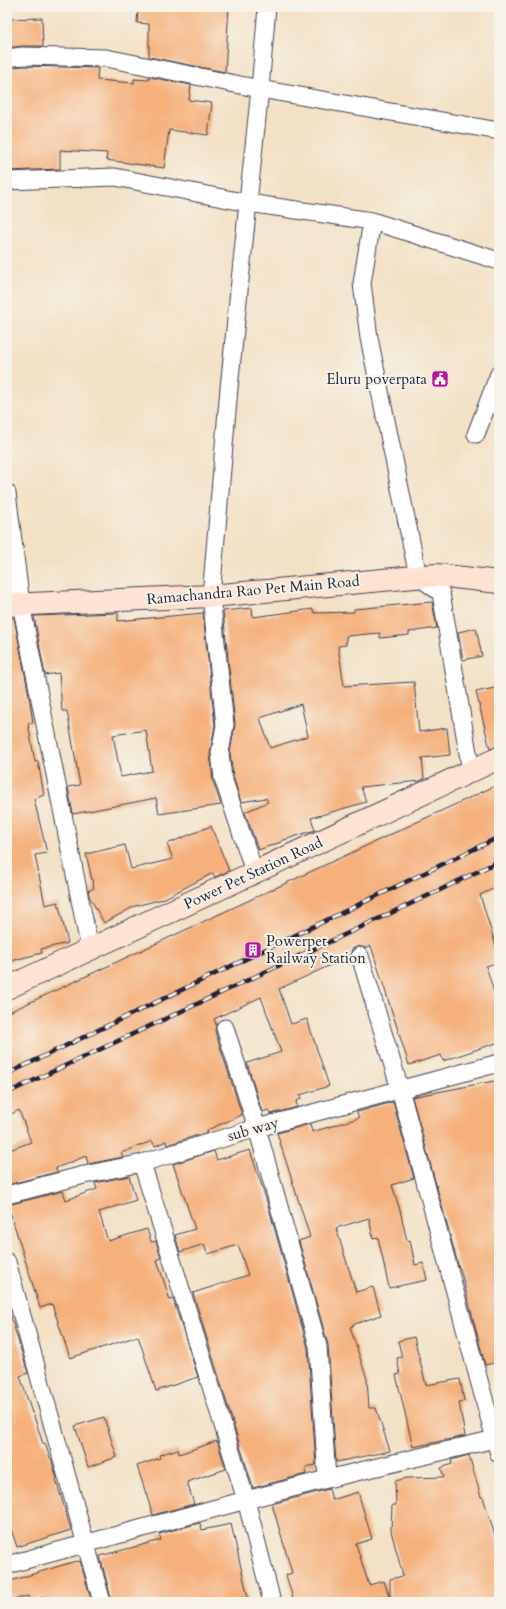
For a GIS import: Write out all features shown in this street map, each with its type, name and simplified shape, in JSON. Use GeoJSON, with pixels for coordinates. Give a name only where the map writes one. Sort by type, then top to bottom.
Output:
{"type":"FeatureCollection","features":[{"type":"Feature","properties":{"kind":"street"},"geometry":{"type":"LineString","coordinates":[[255,874],[223,778],[220,753],[225,725],[211,596],[229,388],[260,89],[266,7]]}},
{"type":"Feature","properties":{"kind":"street"},"geometry":{"type":"LineString","coordinates":[[7,58],[22,56],[106,58],[260,89],[499,131]]}},
{"type":"Feature","properties":{"kind":"street"},"geometry":{"type":"LineString","coordinates":[[7,181],[115,177],[248,203],[372,220],[499,261]]}},
{"type":"Feature","properties":{"kind":"street"},"geometry":{"type":"LineString","coordinates":[[372,220],[362,283],[369,338],[418,576],[441,593],[471,771]]}},
{"type":"Feature","properties":{"kind":"street"},"geometry":{"type":"LineString","coordinates":[[476,434],[499,374]]}},
{"type":"Feature","properties":{"kind":"street"},"geometry":{"type":"LineString","coordinates":[[7,492],[14,605],[90,950]]}},
{"type":"Feature","properties":{"kind":"street","name":"Ramachandra Rao Pet Main Road"},"geometry":{"type":"LineString","coordinates":[[14,605],[211,596],[436,575],[499,582]]}},
{"type":"Feature","properties":{"kind":"street","name":"Power Pet Station Road"},"geometry":{"type":"LineString","coordinates":[[7,988],[255,874],[334,835],[499,758]]}},
{"type":"Feature","properties":{"kind":"street"},"geometry":{"type":"LineString","coordinates":[[7,1565],[327,1478],[498,1444],[400,1089],[360,956]]}},
{"type":"Feature","properties":{"kind":"street"},"geometry":{"type":"LineString","coordinates":[[225,1028],[257,1128],[318,1346],[327,1478]]}},
{"type":"Feature","properties":{"kind":"street","name":"sub way"},"geometry":{"type":"LineString","coordinates":[[7,1195],[84,1175],[142,1163],[257,1128],[499,1063]]}},
{"type":"Feature","properties":{"kind":"street"},"geometry":{"type":"LineString","coordinates":[[142,1163],[246,1500],[272,1602]]}},
{"type":"Feature","properties":{"kind":"street"},"geometry":{"type":"LineString","coordinates":[[7,1262],[102,1602]]}},
{"type":"Feature","properties":{"kind":"building"},"geometry":{"type":"Polygon","coordinates":[[[138,7],[229,7],[225,72],[149,57],[149,24],[137,23],[138,7]]]}},
{"type":"Feature","properties":{"kind":"building"},"geometry":{"type":"Polygon","coordinates":[[[42,18],[43,46],[7,48],[7,19],[42,18]]]}},
{"type":"Feature","properties":{"kind":"building"},"geometry":{"type":"Polygon","coordinates":[[[23,66],[98,68],[97,80],[134,83],[134,79],[149,80],[149,77],[191,85],[189,100],[212,103],[208,135],[169,130],[164,168],[106,160],[107,153],[60,150],[60,169],[7,171],[7,68],[23,66]]]}},
{"type":"Feature","properties":{"kind":"building"},"geometry":{"type":"Polygon","coordinates":[[[432,602],[437,628],[409,632],[409,635],[380,638],[380,633],[346,636],[346,645],[338,646],[344,686],[414,682],[419,732],[447,728],[450,755],[422,758],[424,779],[420,781],[361,787],[366,802],[311,818],[315,830],[258,850],[245,812],[268,802],[266,798],[241,802],[233,776],[230,753],[235,724],[223,611],[252,608],[253,617],[313,609],[314,613],[354,612],[354,609],[432,602]],[[301,704],[260,718],[270,748],[308,736],[301,704]]]}},
{"type":"Feature","properties":{"kind":"building"},"geometry":{"type":"Polygon","coordinates":[[[118,613],[118,621],[203,613],[215,725],[210,754],[213,781],[221,805],[159,814],[156,798],[73,814],[68,787],[80,785],[67,711],[62,711],[59,673],[45,675],[34,616],[118,613]],[[146,730],[113,735],[121,777],[152,771],[146,730]]]}},
{"type":"Feature","properties":{"kind":"building"},"geometry":{"type":"Polygon","coordinates":[[[14,618],[33,723],[28,723],[35,762],[38,761],[44,795],[34,799],[47,853],[35,855],[45,905],[58,902],[68,943],[41,949],[42,953],[7,962],[7,619],[14,618]]]}},
{"type":"Feature","properties":{"kind":"building"},"geometry":{"type":"Polygon","coordinates":[[[476,628],[482,656],[463,660],[458,632],[476,628]]]}},
{"type":"Feature","properties":{"kind":"building"},"geometry":{"type":"Polygon","coordinates":[[[499,687],[499,746],[490,749],[476,692],[499,687]]]}},
{"type":"Feature","properties":{"kind":"building"},"geometry":{"type":"Polygon","coordinates":[[[499,784],[499,886],[480,895],[499,956],[499,962],[486,966],[499,1009],[499,1042],[443,1061],[441,1055],[409,1065],[371,946],[366,948],[358,946],[352,949],[350,956],[279,989],[291,1024],[307,1019],[329,1086],[300,1095],[301,1099],[296,1101],[297,1107],[271,1114],[269,1110],[262,1112],[247,1063],[281,1052],[261,997],[214,1019],[216,1024],[215,1031],[242,1115],[207,1130],[208,1132],[167,1145],[166,1141],[155,1146],[152,1141],[121,1153],[123,1157],[88,1164],[86,1156],[56,1168],[57,1172],[7,1185],[7,1151],[31,1142],[19,1110],[7,1116],[7,1013],[499,784]]]}},
{"type":"Feature","properties":{"kind":"building"},"geometry":{"type":"Polygon","coordinates":[[[211,826],[229,871],[215,877],[213,873],[163,899],[135,906],[104,923],[89,896],[88,891],[94,888],[86,854],[125,845],[131,869],[173,859],[167,844],[211,826]]]}},
{"type":"Feature","properties":{"kind":"building"},"geometry":{"type":"Polygon","coordinates":[[[499,1080],[499,1362],[485,1365],[460,1268],[412,1097],[499,1080]]]}},
{"type":"Feature","properties":{"kind":"building"},"geometry":{"type":"Polygon","coordinates":[[[393,1102],[414,1178],[392,1185],[400,1210],[407,1241],[410,1240],[415,1265],[423,1263],[427,1280],[389,1288],[378,1237],[373,1238],[369,1218],[336,1228],[356,1292],[373,1287],[381,1315],[350,1327],[367,1379],[369,1408],[376,1408],[390,1451],[336,1462],[328,1345],[299,1241],[310,1237],[277,1133],[310,1124],[312,1132],[359,1118],[357,1112],[393,1102]]]}},
{"type":"Feature","properties":{"kind":"building"},"geometry":{"type":"Polygon","coordinates":[[[250,1150],[268,1205],[308,1348],[316,1465],[306,1467],[306,1474],[253,1488],[193,1293],[248,1275],[238,1245],[208,1254],[204,1244],[180,1252],[175,1235],[195,1229],[173,1164],[214,1151],[217,1160],[250,1150]]]}},
{"type":"Feature","properties":{"kind":"building"},"geometry":{"type":"Polygon","coordinates":[[[129,1176],[136,1200],[99,1212],[108,1241],[147,1229],[151,1242],[156,1241],[161,1258],[157,1260],[170,1300],[173,1299],[198,1377],[156,1391],[138,1336],[70,1358],[52,1304],[40,1308],[8,1205],[63,1191],[66,1200],[97,1189],[95,1183],[129,1176]]]}},
{"type":"Feature","properties":{"kind":"building"},"geometry":{"type":"Polygon","coordinates":[[[7,1314],[10,1314],[28,1373],[20,1376],[43,1444],[45,1443],[51,1458],[71,1530],[17,1547],[7,1517],[7,1314]]]}},
{"type":"Feature","properties":{"kind":"building"},"geometry":{"type":"Polygon","coordinates":[[[414,1337],[426,1385],[460,1379],[464,1401],[459,1402],[465,1436],[413,1447],[396,1375],[400,1374],[397,1358],[402,1357],[398,1341],[414,1337]]]}},
{"type":"Feature","properties":{"kind":"building"},"geometry":{"type":"Polygon","coordinates":[[[104,1417],[117,1457],[88,1467],[75,1426],[104,1417]]]}},
{"type":"Feature","properties":{"kind":"building"},"geometry":{"type":"Polygon","coordinates":[[[217,1441],[226,1469],[187,1482],[194,1504],[153,1515],[137,1466],[160,1458],[159,1455],[178,1449],[179,1454],[217,1441]]]}},
{"type":"Feature","properties":{"kind":"building"},"geometry":{"type":"Polygon","coordinates":[[[469,1455],[481,1497],[483,1497],[499,1548],[499,1602],[294,1602],[286,1575],[292,1573],[272,1504],[329,1489],[332,1500],[358,1492],[372,1539],[356,1544],[369,1585],[384,1581],[390,1599],[390,1579],[403,1576],[391,1531],[392,1505],[396,1505],[395,1481],[407,1478],[444,1477],[441,1468],[452,1464],[451,1460],[469,1455]]]}},
{"type":"Feature","properties":{"kind":"building"},"geometry":{"type":"Polygon","coordinates":[[[200,1523],[202,1530],[231,1524],[249,1602],[112,1602],[100,1556],[161,1540],[159,1534],[200,1523]]]}},
{"type":"Feature","properties":{"kind":"building"},"geometry":{"type":"Polygon","coordinates":[[[80,1561],[92,1602],[44,1602],[42,1597],[30,1601],[28,1596],[7,1601],[7,1582],[80,1561]]]}},
{"type":"Feature","properties":{"kind":"railway"},"geometry":{"type":"LineString","coordinates":[[7,1074],[499,837]]}},
{"type":"Feature","properties":{"kind":"railway"},"geometry":{"type":"LineString","coordinates":[[7,1093],[499,861]]}},
{"type":"Feature","properties":{"kind":"place","name":"Eluru poverpata"},"geometry":{"type":"Point","coordinates":[440,379]}},
{"type":"Feature","properties":{"kind":"place","name":"Powerpet Railway Station"},"geometry":{"type":"Point","coordinates":[253,950]}}]}
